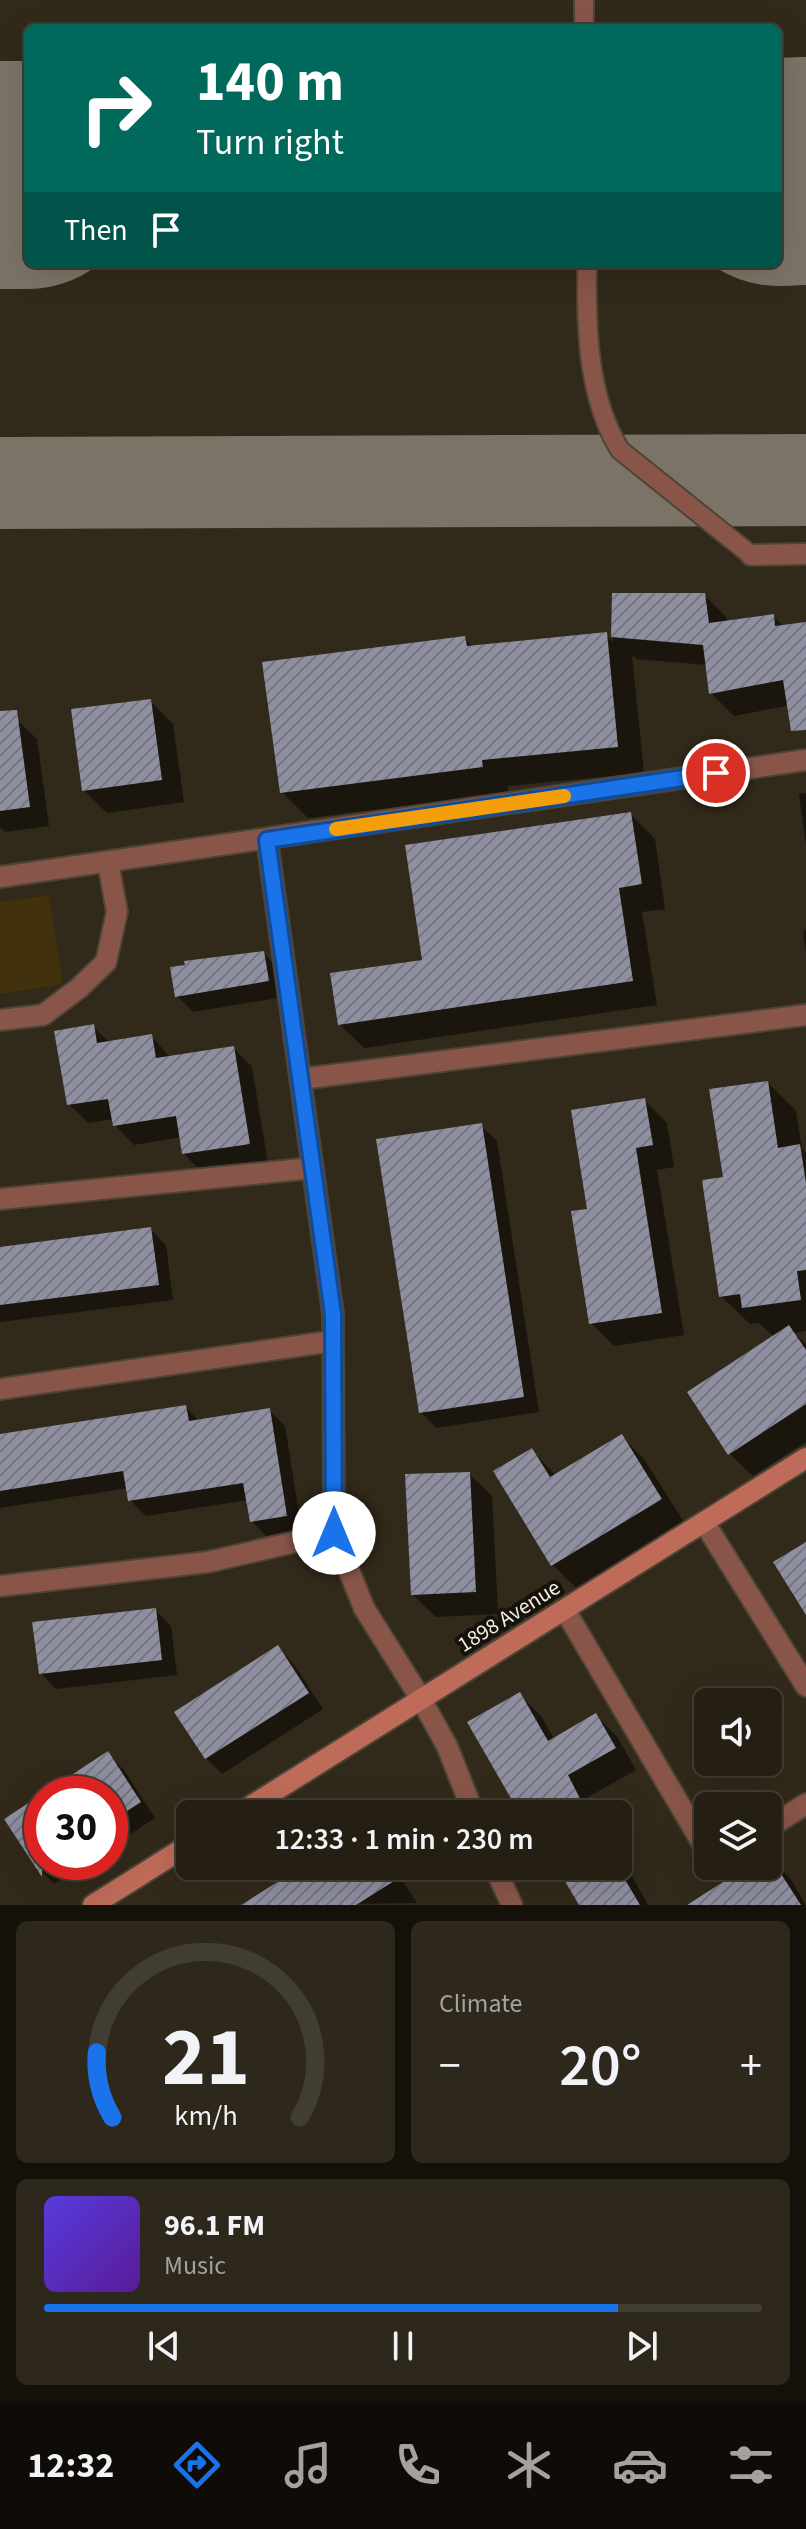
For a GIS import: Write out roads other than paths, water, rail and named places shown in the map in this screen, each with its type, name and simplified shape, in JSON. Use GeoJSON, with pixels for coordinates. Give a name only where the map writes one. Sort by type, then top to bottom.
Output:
{"type":"FeatureCollection","features":[{"type":"Feature","properties":{"kind":"street"},"geometry":{"type":"LineString","coordinates":[[751,555],[806,554]]}},
{"type":"Feature","properties":{"kind":"street"},"geometry":{"type":"LineString","coordinates":[[0,877],[806,760]]}},
{"type":"Feature","properties":{"kind":"street"},"geometry":{"type":"LineString","coordinates":[[267,840],[333,1314],[334,1533],[364,1608],[447,1746],[468,1800]]}},
{"type":"Feature","properties":{"kind":"street"},"geometry":{"type":"LineString","coordinates":[[0,1020],[43,1015],[79,988],[106,962],[117,912],[108,862]]}},
{"type":"Feature","properties":{"kind":"street"},"geometry":{"type":"LineString","coordinates":[[301,1079],[806,1015]]}},
{"type":"Feature","properties":{"kind":"street"},"geometry":{"type":"LineString","coordinates":[[0,1199],[313,1168]]}},
{"type":"Feature","properties":{"kind":"street"},"geometry":{"type":"LineString","coordinates":[[0,1389],[333,1341]]}},
{"type":"Feature","properties":{"kind":"street","name":"1898 Avenue"},"geometry":{"type":"LineString","coordinates":[[260,1800],[806,1458]]}},
{"type":"Feature","properties":{"kind":"street"},"geometry":{"type":"LineString","coordinates":[[704,1522],[806,1686]]}},
{"type":"Feature","properties":{"kind":"street"},"geometry":{"type":"LineString","coordinates":[[0,1586],[208,1562],[334,1533]]}},
{"type":"Feature","properties":{"kind":"street"},"geometry":{"type":"LineString","coordinates":[[565,1610],[694,1829]]}},
{"type":"Feature","properties":{"kind":"street"},"geometry":{"type":"LineString","coordinates":[[782,1819],[806,1804]]}},
{"type":"Feature","properties":{"kind":"street"},"geometry":{"type":"LineString","coordinates":[[93,1905],[176,1853]]}},
{"type":"Feature","properties":{"kind":"street"},"geometry":{"type":"LineString","coordinates":[[500,1880],[512,1905]]}},
{"type":"Feature","properties":{"kind":"lane"},"geometry":{"type":"LineString","coordinates":[[584,0],[584,24]]}},
{"type":"Feature","properties":{"kind":"lane"},"geometry":{"type":"LineString","coordinates":[[587,268],[586,336],[606,428],[620,450],[751,555]]}}]}
